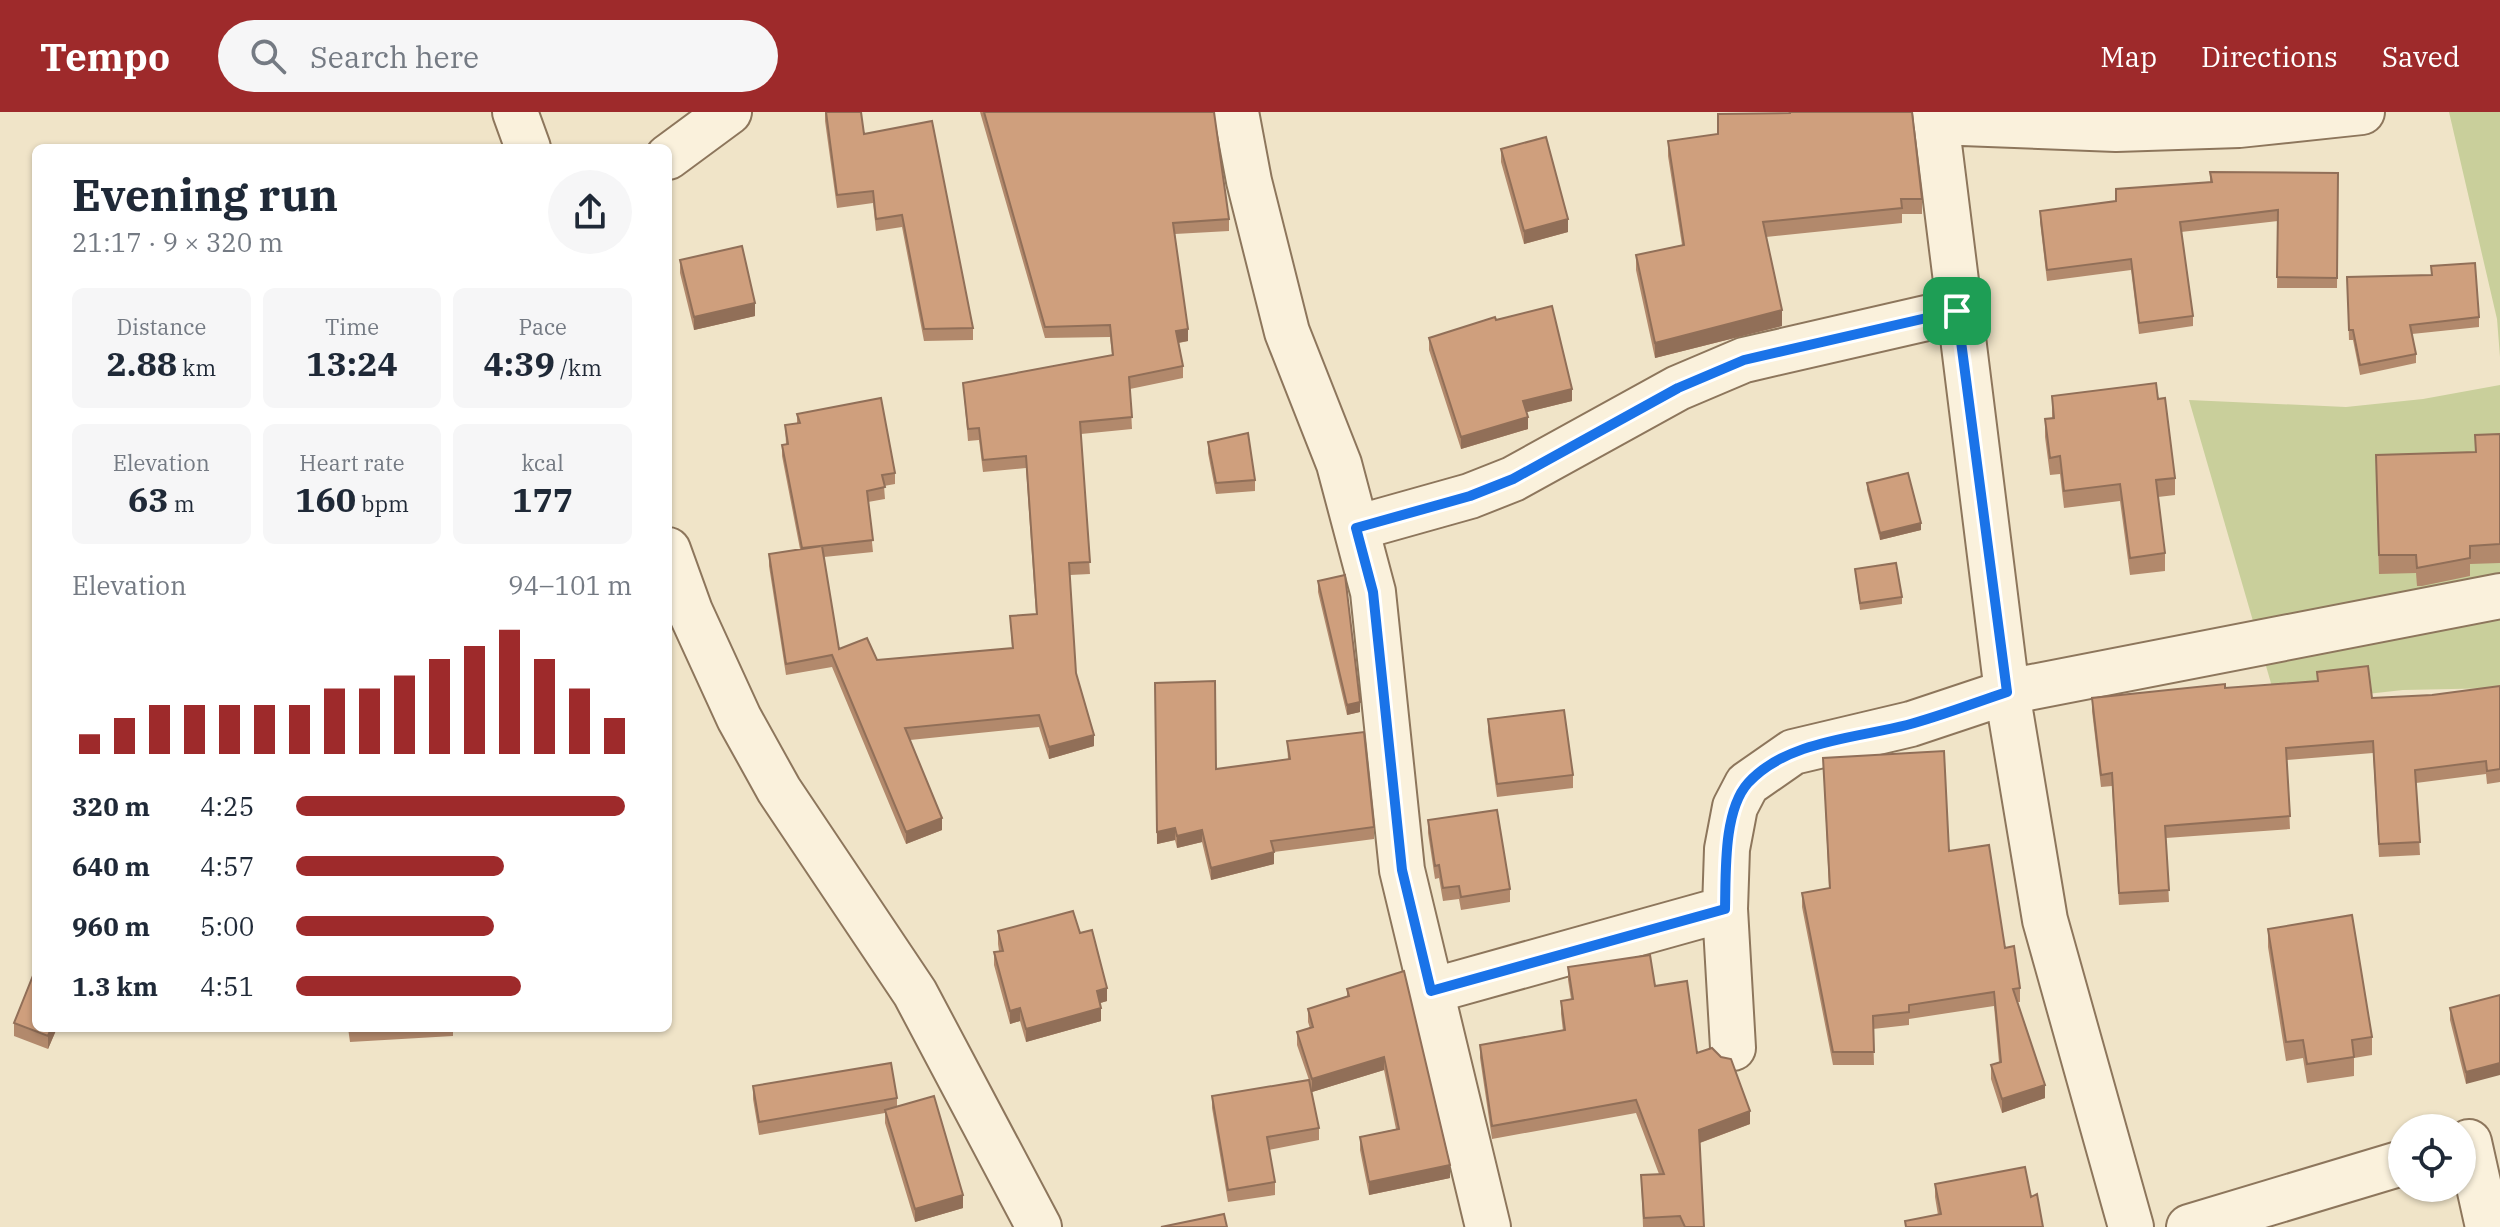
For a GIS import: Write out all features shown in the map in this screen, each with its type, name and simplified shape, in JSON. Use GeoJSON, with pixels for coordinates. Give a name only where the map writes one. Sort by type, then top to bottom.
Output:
{"type":"FeatureCollection","features":[{"type":"Feature","properties":{"kind":"street"},"geometry":{"type":"LineString","coordinates":[[515,112],[527,144]]}},
{"type":"Feature","properties":{"kind":"street"},"geometry":{"type":"LineString","coordinates":[[672,154],[729,112]]}},
{"type":"Feature","properties":{"kind":"street"},"geometry":{"type":"LineString","coordinates":[[1236,112],[1249,181],[1287,332],[1339,464],[1373,592],[1402,870],[1488,1227]]}},
{"type":"Feature","properties":{"kind":"street"},"geometry":{"type":"LineString","coordinates":[[2131,1227],[2045,920],[2007,692],[1935,117],[2116,129],[2239,125],[2362,112]]}},
{"type":"Feature","properties":{"kind":"street"},"geometry":{"type":"LineString","coordinates":[[1356,528],[1470,496],[1513,479],[1678,388],[1744,360],[1957,311]]}},
{"type":"Feature","properties":{"kind":"street"},"geometry":{"type":"LineString","coordinates":[[672,561],[690,611],[739,718],[779,790],[915,993],[1039,1227]]}},
{"type":"Feature","properties":{"kind":"street"},"geometry":{"type":"LineString","coordinates":[[1733,1048],[1725,909],[1727,849],[1735,807],[1747,784],[1793,752],[1911,724],[2007,692],[2500,596]]}},
{"type":"Feature","properties":{"kind":"street"},"geometry":{"type":"LineString","coordinates":[[1431,991],[1725,909]]}},
{"type":"Feature","properties":{"kind":"street"},"geometry":{"type":"LineString","coordinates":[[2477,1139],[2488,1227]]}},
{"type":"Feature","properties":{"kind":"street"},"geometry":{"type":"LineString","coordinates":[[2189,1227],[2388,1167]]}},
{"type":"Feature","properties":{"kind":"green space"},"geometry":{"type":"Polygon","coordinates":[[[2449,112],[2500,112],[2500,357],[2497,319],[2449,112]]]}},
{"type":"Feature","properties":{"kind":"green space"},"geometry":{"type":"Polygon","coordinates":[[[2500,385],[2500,688],[2403,690],[2277,704],[2189,400],[2346,407],[2423,399],[2500,385]]]}},
{"type":"Feature","properties":{"kind":"building"},"geometry":{"type":"Polygon","coordinates":[[[826,112],[861,112],[864,134],[932,121],[973,328],[924,329],[902,215],[876,219],[873,191],[837,195],[826,112]]]}},
{"type":"Feature","properties":{"kind":"building"},"geometry":{"type":"Polygon","coordinates":[[[984,112],[1214,112],[1229,219],[1173,223],[1188,329],[1176,331],[1183,366],[1129,377],[1132,417],[1080,422],[1090,562],[1069,563],[1076,673],[1094,735],[1049,747],[1039,715],[905,728],[942,818],[906,832],[832,655],[786,664],[769,554],[822,546],[839,649],[867,638],[877,660],[1013,648],[1010,616],[1037,614],[1026,456],[983,460],[979,428],[968,429],[963,383],[1113,355],[1110,325],[1045,327],[984,112]]]}},
{"type":"Feature","properties":{"kind":"building"},"geometry":{"type":"Polygon","coordinates":[[[1912,112],[1922,199],[1901,199],[1902,208],[1763,222],[1782,310],[1655,343],[1636,255],[1684,245],[1668,141],[1718,134],[1718,114],[1912,112]]]}},
{"type":"Feature","properties":{"kind":"building"},"geometry":{"type":"Polygon","coordinates":[[[1546,137],[1568,219],[1524,231],[1501,149],[1546,137]]]}},
{"type":"Feature","properties":{"kind":"building"},"geometry":{"type":"Polygon","coordinates":[[[2210,172],[2338,173],[2337,278],[2277,277],[2278,210],[2180,222],[2193,316],[2139,323],[2131,259],[2047,270],[2040,211],[2116,201],[2116,189],[2212,182],[2210,172]]]}},
{"type":"Feature","properties":{"kind":"building"},"geometry":{"type":"Polygon","coordinates":[[[742,246],[755,303],[694,317],[680,260],[742,246]]]}},
{"type":"Feature","properties":{"kind":"building"},"geometry":{"type":"Polygon","coordinates":[[[2475,263],[2479,317],[2410,325],[2416,354],[2360,365],[2353,330],[2349,330],[2347,277],[2432,275],[2431,266],[2475,263]]]}},
{"type":"Feature","properties":{"kind":"building"},"geometry":{"type":"Polygon","coordinates":[[[1552,306],[1572,389],[1523,401],[1528,417],[1461,437],[1429,338],[1495,317],[1496,320],[1552,306]]]}},
{"type":"Feature","properties":{"kind":"building"},"geometry":{"type":"Polygon","coordinates":[[[2156,383],[2158,399],[2165,398],[2175,478],[2156,480],[2165,553],[2130,558],[2120,484],[2064,491],[2060,456],[2050,458],[2045,419],[2054,418],[2052,396],[2156,383]]]}},
{"type":"Feature","properties":{"kind":"building"},"geometry":{"type":"Polygon","coordinates":[[[881,398],[895,473],[882,475],[885,487],[867,491],[873,540],[802,548],[782,445],[788,444],[785,425],[800,423],[797,414],[881,398]]]}},
{"type":"Feature","properties":{"kind":"building"},"geometry":{"type":"Polygon","coordinates":[[[1248,433],[1255,480],[1216,483],[1208,442],[1248,433]]]}},
{"type":"Feature","properties":{"kind":"building"},"geometry":{"type":"Polygon","coordinates":[[[2500,434],[2500,544],[2470,546],[2470,558],[2417,568],[2416,555],[2379,555],[2376,455],[2476,452],[2475,435],[2500,434]]]}},
{"type":"Feature","properties":{"kind":"building"},"geometry":{"type":"Polygon","coordinates":[[[1908,473],[1921,523],[1880,533],[1867,483],[1908,473]]]}},
{"type":"Feature","properties":{"kind":"building"},"geometry":{"type":"Polygon","coordinates":[[[1896,563],[1902,597],[1860,603],[1855,569],[1896,563]]]}},
{"type":"Feature","properties":{"kind":"building"},"geometry":{"type":"Polygon","coordinates":[[[1345,575],[1360,702],[1347,705],[1318,581],[1345,575]]]}},
{"type":"Feature","properties":{"kind":"building"},"geometry":{"type":"Polygon","coordinates":[[[2368,666],[2372,698],[2432,695],[2500,686],[2500,769],[2487,771],[2486,761],[2415,770],[2420,842],[2379,844],[2373,741],[2286,748],[2290,816],[2165,826],[2169,890],[2119,893],[2112,773],[2101,775],[2092,698],[2225,684],[2225,688],[2318,681],[2317,672],[2368,666]]]}},
{"type":"Feature","properties":{"kind":"building"},"geometry":{"type":"Polygon","coordinates":[[[1215,681],[1216,769],[1290,759],[1287,741],[1364,732],[1374,827],[1271,841],[1274,852],[1211,868],[1202,830],[1177,836],[1175,828],[1157,832],[1155,683],[1215,681]]]}},
{"type":"Feature","properties":{"kind":"building"},"geometry":{"type":"Polygon","coordinates":[[[1564,710],[1573,775],[1497,784],[1488,719],[1564,710]]]}},
{"type":"Feature","properties":{"kind":"building"},"geometry":{"type":"Polygon","coordinates":[[[1944,751],[1949,851],[1989,845],[2005,948],[2014,946],[2020,988],[2013,989],[2045,1085],[2002,1099],[1991,1065],[2001,1062],[1994,992],[1909,1005],[1909,1012],[1873,1016],[1874,1052],[1833,1052],[1802,893],[1830,888],[1823,758],[1944,751]]]}},
{"type":"Feature","properties":{"kind":"building"},"geometry":{"type":"Polygon","coordinates":[[[1497,810],[1510,889],[1461,897],[1459,886],[1443,888],[1439,865],[1435,866],[1428,820],[1497,810]]]}},
{"type":"Feature","properties":{"kind":"building"},"geometry":{"type":"Polygon","coordinates":[[[1073,911],[1080,933],[1092,930],[1107,988],[1097,991],[1101,1008],[1026,1029],[1020,1008],[1010,1011],[994,952],[1003,951],[998,931],[1073,911]]]}},
{"type":"Feature","properties":{"kind":"building"},"geometry":{"type":"Polygon","coordinates":[[[2352,915],[2372,1037],[2352,1040],[2354,1057],[2307,1064],[2303,1040],[2286,1042],[2268,929],[2352,915]]]}},
{"type":"Feature","properties":{"kind":"building"},"geometry":{"type":"Polygon","coordinates":[[[1650,955],[1655,986],[1687,981],[1697,1053],[1712,1048],[1721,1057],[1731,1059],[1750,1111],[1699,1130],[1704,1227],[1685,1227],[1680,1216],[1644,1218],[1641,1175],[1664,1174],[1636,1100],[1492,1126],[1480,1045],[1565,1030],[1561,1001],[1573,999],[1568,967],[1650,955]]]}},
{"type":"Feature","properties":{"kind":"building"},"geometry":{"type":"Polygon","coordinates":[[[1404,971],[1450,1165],[1369,1182],[1360,1137],[1399,1129],[1384,1057],[1312,1079],[1297,1032],[1313,1027],[1308,1009],[1349,996],[1347,989],[1404,971]]]}},
{"type":"Feature","properties":{"kind":"building"},"geometry":{"type":"Polygon","coordinates":[[[32,978],[32,1030],[14,1023],[32,978]]]}},
{"type":"Feature","properties":{"kind":"building"},"geometry":{"type":"Polygon","coordinates":[[[2500,995],[2500,1063],[2466,1072],[2450,1008],[2500,995]]]}},
{"type":"Feature","properties":{"kind":"building"},"geometry":{"type":"Polygon","coordinates":[[[891,1063],[897,1098],[759,1122],[753,1086],[891,1063]]]}},
{"type":"Feature","properties":{"kind":"building"},"geometry":{"type":"Polygon","coordinates":[[[1309,1080],[1319,1128],[1267,1137],[1275,1182],[1228,1190],[1212,1096],[1309,1080]]]}},
{"type":"Feature","properties":{"kind":"building"},"geometry":{"type":"Polygon","coordinates":[[[934,1096],[963,1195],[915,1209],[885,1110],[934,1096]]]}},
{"type":"Feature","properties":{"kind":"building"},"geometry":{"type":"Polygon","coordinates":[[[2025,1167],[2031,1197],[2037,1194],[2043,1227],[1906,1227],[1905,1221],[1941,1214],[1935,1184],[2025,1167]]]}},
{"type":"Feature","properties":{"kind":"building"},"geometry":{"type":"Polygon","coordinates":[[[1224,1214],[1227,1227],[1161,1227],[1224,1214]]]}},
{"type":"Feature","properties":{"kind":"route"},"geometry":{"type":"LineString","coordinates":[[1957,311],[2007,692],[1911,724],[1793,752],[1747,784],[1735,807],[1727,849],[1725,909],[1431,991],[1412,924],[1402,870],[1373,592],[1356,528],[1470,496],[1513,479],[1678,388],[1744,360],[1797,345],[1957,311]]}}]}
